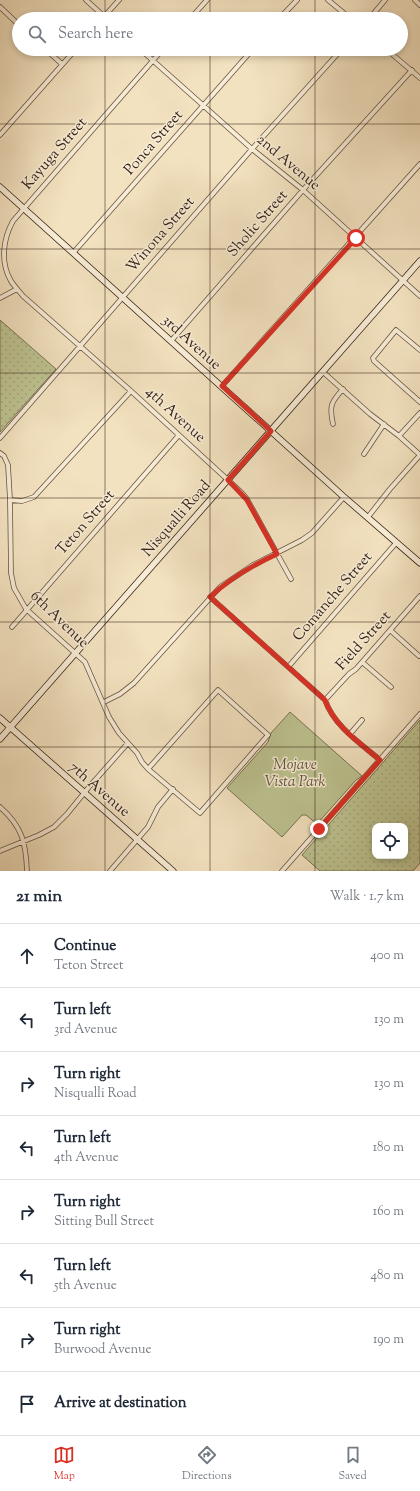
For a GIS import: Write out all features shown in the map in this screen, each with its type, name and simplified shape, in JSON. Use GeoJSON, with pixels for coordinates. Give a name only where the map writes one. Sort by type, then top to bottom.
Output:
{"type":"FeatureCollection","features":[{"type":"Feature","properties":{"kind":"main road","name":"3rd Avenue"},"geometry":{"type":"LineString","coordinates":[[0,187],[344,497],[420,563]]}},
{"type":"Feature","properties":{"kind":"main road","name":"Nisqualli Road"},"geometry":{"type":"LineString","coordinates":[[0,739],[420,261]]}},
{"type":"Feature","properties":{"kind":"main road","name":"7th Avenue"},"geometry":{"type":"LineString","coordinates":[[0,718],[173,871]]}},
{"type":"Feature","properties":{"kind":"street"},"geometry":{"type":"LineString","coordinates":[[86,0],[98,12]]}},
{"type":"Feature","properties":{"kind":"street"},"geometry":{"type":"LineString","coordinates":[[109,12],[119,0]]}},
{"type":"Feature","properties":{"kind":"street"},"geometry":{"type":"LineString","coordinates":[[196,12],[207,0]]}},
{"type":"Feature","properties":{"kind":"street"},"geometry":{"type":"LineString","coordinates":[[286,12],[296,0]]}},
{"type":"Feature","properties":{"kind":"street"},"geometry":{"type":"LineString","coordinates":[[328,0],[342,12]]}},
{"type":"Feature","properties":{"kind":"street"},"geometry":{"type":"LineString","coordinates":[[375,12],[385,0]]}},
{"type":"Feature","properties":{"kind":"street"},"geometry":{"type":"LineString","coordinates":[[415,0],[420,5]]}},
{"type":"Feature","properties":{"kind":"street"},"geometry":{"type":"LineString","coordinates":[[0,7],[12,18]]}},
{"type":"Feature","properties":{"kind":"street"},"geometry":{"type":"LineString","coordinates":[[53,56],[62,64]]}},
{"type":"Feature","properties":{"kind":"street"},"geometry":{"type":"LineString","coordinates":[[0,135],[69,56]]}},
{"type":"Feature","properties":{"kind":"street","name":"2nd Avenue"},"geometry":{"type":"LineString","coordinates":[[148,56],[252,149],[303,190],[420,296]]}},
{"type":"Feature","properties":{"kind":"street","name":"Kayuga Street"},"geometry":{"type":"LineString","coordinates":[[17,289],[11,281],[7,271],[4,251],[10,226],[158,56]]}},
{"type":"Feature","properties":{"kind":"street","name":"Ponca Street"},"geometry":{"type":"LineString","coordinates":[[73,253],[247,56]]}},
{"type":"Feature","properties":{"kind":"street","name":"Winona Street"},"geometry":{"type":"LineString","coordinates":[[0,438],[252,149],[336,56]]}},
{"type":"Feature","properties":{"kind":"street"},"geometry":{"type":"LineString","coordinates":[[395,56],[420,78]]}},
{"type":"Feature","properties":{"kind":"street","name":"Sholic Street"},"geometry":{"type":"LineString","coordinates":[[172,341],[303,190],[412,70]]}},
{"type":"Feature","properties":{"kind":"street"},"geometry":{"type":"LineString","coordinates":[[222,386],[356,238],[420,164]]}},
{"type":"Feature","properties":{"kind":"street"},"geometry":{"type":"LineString","coordinates":[[0,298],[17,289]]}},
{"type":"Feature","properties":{"kind":"street","name":"4th Avenue"},"geometry":{"type":"LineString","coordinates":[[17,289],[179,435],[228,480],[247,500],[290,579]]}},
{"type":"Feature","properties":{"kind":"street"},"geometry":{"type":"LineString","coordinates":[[420,350],[396,330],[373,358],[374,361],[420,402]]}},
{"type":"Feature","properties":{"kind":"street"},"geometry":{"type":"LineString","coordinates":[[323,372],[370,414],[399,436],[420,455],[368,517]]}},
{"type":"Feature","properties":{"kind":"street"},"geometry":{"type":"LineString","coordinates":[[333,424],[330,406],[343,389]]}},
{"type":"Feature","properties":{"kind":"street"},"geometry":{"type":"LineString","coordinates":[[10,500],[22,501],[34,498],[131,391]]}},
{"type":"Feature","properties":{"kind":"street"},"geometry":{"type":"LineString","coordinates":[[399,436],[420,413]]}},
{"type":"Feature","properties":{"kind":"street"},"geometry":{"type":"LineString","coordinates":[[364,454],[384,424]]}},
{"type":"Feature","properties":{"kind":"street","name":"Teton Street"},"geometry":{"type":"LineString","coordinates":[[12,627],[26,609],[179,435]]}},
{"type":"Feature","properties":{"kind":"street","name":"6th Avenue"},"geometry":{"type":"LineString","coordinates":[[0,452],[4,456],[8,465],[11,573],[14,588],[26,609],[85,662],[104,702],[109,717],[119,733],[148,768],[200,813],[268,735],[218,690],[148,768]]}},
{"type":"Feature","properties":{"kind":"street"},"geometry":{"type":"LineString","coordinates":[[104,702],[120,694],[134,683],[220,587],[253,565],[277,554],[312,533],[344,497]]}},
{"type":"Feature","properties":{"kind":"street","name":"Comanche Street"},"geometry":{"type":"LineString","coordinates":[[289,666],[396,543]]}},
{"type":"Feature","properties":{"kind":"street"},"geometry":{"type":"LineString","coordinates":[[210,597],[289,666],[325,700],[328,709],[334,718],[380,760]]}},
{"type":"Feature","properties":{"kind":"street","name":"Field Street"},"geometry":{"type":"LineString","coordinates":[[325,700],[362,662],[420,597]]}},
{"type":"Feature","properties":{"kind":"street"},"geometry":{"type":"LineString","coordinates":[[390,630],[419,656]]}},
{"type":"Feature","properties":{"kind":"street"},"geometry":{"type":"LineString","coordinates":[[362,662],[390,687]]}},
{"type":"Feature","properties":{"kind":"street"},"geometry":{"type":"LineString","coordinates":[[283,871],[420,714]]}},
{"type":"Feature","properties":{"kind":"street"},"geometry":{"type":"LineString","coordinates":[[350,734],[362,720]]}},
{"type":"Feature","properties":{"kind":"street"},"geometry":{"type":"LineString","coordinates":[[0,851],[39,835],[54,827],[128,743]]}},
{"type":"Feature","properties":{"kind":"street"},"geometry":{"type":"LineString","coordinates":[[110,871],[148,827],[158,807],[173,790]]}},
{"type":"Feature","properties":{"kind":"street"},"geometry":{"type":"LineString","coordinates":[[0,807],[7,813],[17,827],[24,841],[27,871]]}},
{"type":"Feature","properties":{"kind":"green space"},"geometry":{"type":"Polygon","coordinates":[[[0,320],[56,369],[0,432],[0,320]]]}},
{"type":"Feature","properties":{"kind":"green space","name":"Mojave Vista Park"},"geometry":{"type":"Polygon","coordinates":[[[290,712],[362,776],[356,780],[317,824],[306,815],[302,815],[282,837],[227,788],[268,742],[271,733],[290,712]]]}},
{"type":"Feature","properties":{"kind":"green space"},"geometry":{"type":"Polygon","coordinates":[[[420,720],[420,863],[413,871],[320,871],[302,855],[420,720]]]}},
{"type":"Feature","properties":{"kind":"route"},"geometry":{"type":"LineString","coordinates":[[319,829],[380,760],[340,725],[328,709],[325,700],[289,666],[210,597],[220,587],[237,575],[253,565],[277,554],[247,500],[228,480],[271,431],[222,386],[356,238]]}}]}
